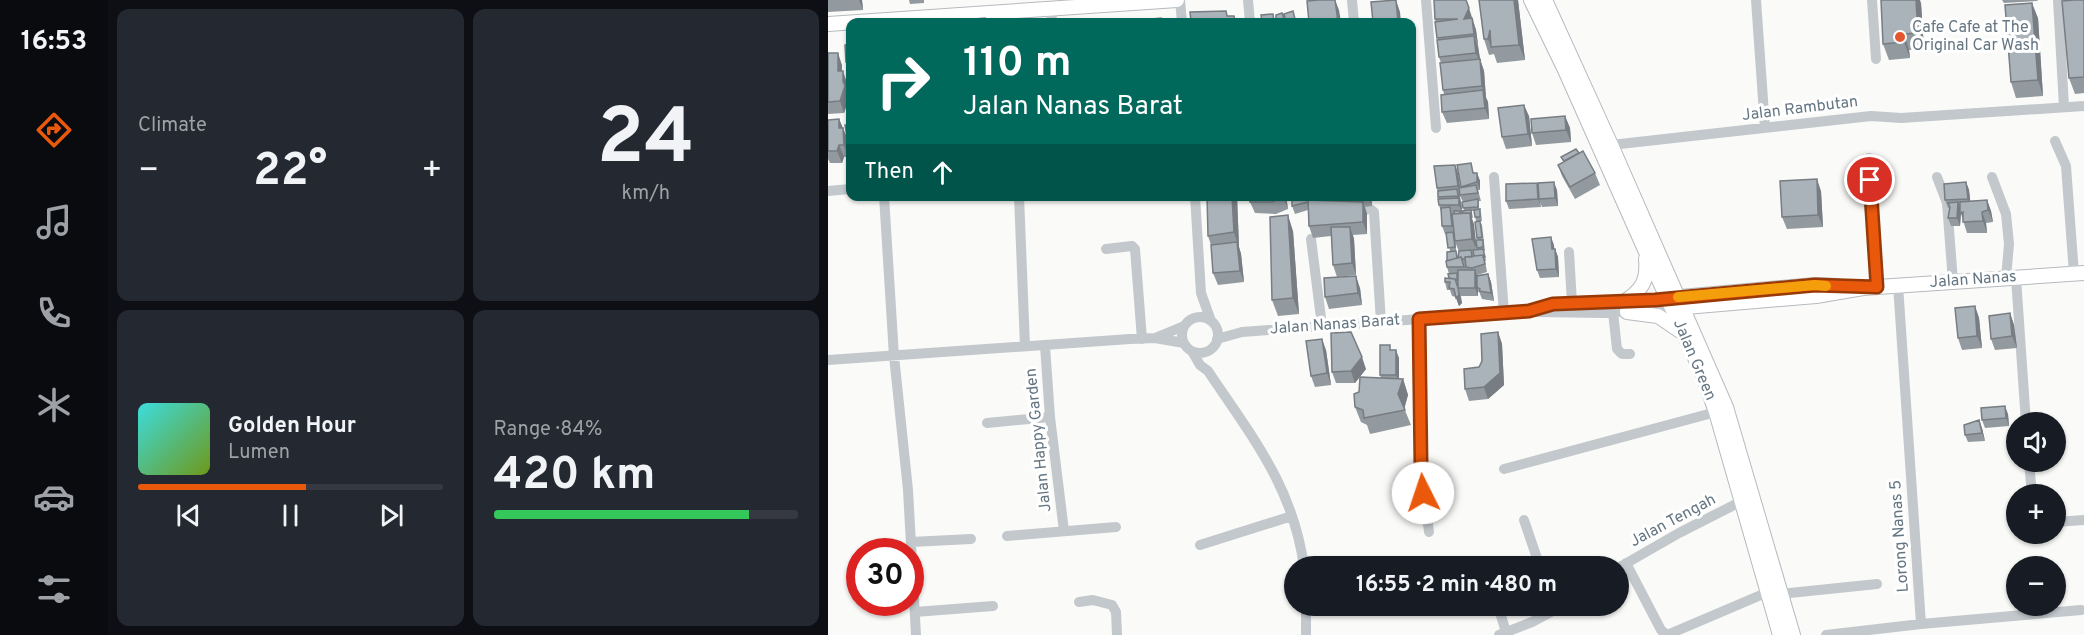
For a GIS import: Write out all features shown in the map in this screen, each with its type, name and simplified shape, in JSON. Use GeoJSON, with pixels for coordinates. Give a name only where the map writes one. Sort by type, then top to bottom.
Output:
{"type":"FeatureCollection","features":[{"type":"Feature","properties":{"kind":"main road"},"geometry":{"type":"LineString","coordinates":[[996,18],[1052,16],[1176,0]]}},
{"type":"Feature","properties":{"kind":"main road","name":"Jalan Green"},"geometry":{"type":"LineString","coordinates":[[1531,0],[1565,70],[1646,252],[1675,303],[1726,407],[1774,593],[1780,635]]}},
{"type":"Feature","properties":{"kind":"main road","name":"Jalan Green"},"geometry":{"type":"LineString","coordinates":[[1545,0],[1611,145],[1675,303],[1684,334],[1703,375],[1716,412],[1742,501],[1774,593],[1793,635]]}},
{"type":"Feature","properties":{"kind":"main road"},"geometry":{"type":"LineString","coordinates":[[828,24],[846,23]]}},
{"type":"Feature","properties":{"kind":"main road"},"geometry":{"type":"LineString","coordinates":[[1621,308],[1644,284],[1647,274],[1646,252]]}},
{"type":"Feature","properties":{"kind":"main road","name":"Jalan Nanas"},"geometry":{"type":"LineString","coordinates":[[1675,303],[1815,285],[1863,288],[2079,274]]}},
{"type":"Feature","properties":{"kind":"main road"},"geometry":{"type":"LineString","coordinates":[[1621,308],[1658,316],[1684,334]]}},
{"type":"Feature","properties":{"kind":"street"},"geometry":{"type":"LineString","coordinates":[[1176,0],[1181,18]]}},
{"type":"Feature","properties":{"kind":"street"},"geometry":{"type":"LineString","coordinates":[[1248,0],[1250,18]]}},
{"type":"Feature","properties":{"kind":"street"},"geometry":{"type":"LineString","coordinates":[[1352,0],[1354,18]]}},
{"type":"Feature","properties":{"kind":"street"},"geometry":{"type":"LineString","coordinates":[[1426,0],[1436,128]]}},
{"type":"Feature","properties":{"kind":"street"},"geometry":{"type":"LineString","coordinates":[[1756,0],[1765,128]]}},
{"type":"Feature","properties":{"kind":"street"},"geometry":{"type":"LineString","coordinates":[[1872,0],[1876,59]]}},
{"type":"Feature","properties":{"kind":"street"},"geometry":{"type":"LineString","coordinates":[[2058,0],[2064,107]]}},
{"type":"Feature","properties":{"kind":"street","name":"Jalan Rambutan"},"geometry":{"type":"LineString","coordinates":[[1611,145],[1871,116],[1901,118],[2084,106]]}},
{"type":"Feature","properties":{"kind":"street"},"geometry":{"type":"LineString","coordinates":[[2055,141],[2066,166],[2079,274]]}},
{"type":"Feature","properties":{"kind":"street"},"geometry":{"type":"LineString","coordinates":[[1869,158],[1877,287]]}},
{"type":"Feature","properties":{"kind":"street"},"geometry":{"type":"LineString","coordinates":[[1494,177],[1504,313]]}},
{"type":"Feature","properties":{"kind":"street"},"geometry":{"type":"LineString","coordinates":[[1937,177],[1947,203],[1953,282]]}},
{"type":"Feature","properties":{"kind":"street"},"geometry":{"type":"LineString","coordinates":[[1992,177],[2006,214],[2025,412]]}},
{"type":"Feature","properties":{"kind":"street"},"geometry":{"type":"LineString","coordinates":[[828,191],[846,189]]}},
{"type":"Feature","properties":{"kind":"street"},"geometry":{"type":"LineString","coordinates":[[884,201],[894,356],[911,538]]}},
{"type":"Feature","properties":{"kind":"street"},"geometry":{"type":"LineString","coordinates":[[1019,201],[1025,346]]}},
{"type":"Feature","properties":{"kind":"street"},"geometry":{"type":"LineString","coordinates":[[828,360],[1155,338],[1203,353],[1208,351],[1217,339],[1217,333],[1201,292],[1195,201]]}},
{"type":"Feature","properties":{"kind":"street"},"geometry":{"type":"LineString","coordinates":[[1341,212],[1370,209],[1374,212],[1381,322]]}},
{"type":"Feature","properties":{"kind":"street"},"geometry":{"type":"LineString","coordinates":[[1311,239],[1322,326]]}},
{"type":"Feature","properties":{"kind":"street"},"geometry":{"type":"LineString","coordinates":[[1106,249],[1132,246],[1135,249],[1142,339]]}},
{"type":"Feature","properties":{"kind":"street"},"geometry":{"type":"LineString","coordinates":[[1569,252],[1572,303]]}},
{"type":"Feature","properties":{"kind":"street","name":"Lorong Nanas 5"},"geometry":{"type":"LineString","coordinates":[[1898,285],[1921,624]]}},
{"type":"Feature","properties":{"kind":"street"},"geometry":{"type":"LineString","coordinates":[[1201,292],[1182,338],[1200,365],[1208,371],[1271,465],[1288,501],[1302,556]]}},
{"type":"Feature","properties":{"kind":"street","name":"Jalan Nanas Barat"},"geometry":{"type":"LineString","coordinates":[[1217,339],[1242,332],[1529,311],[1553,304],[1572,303],[1621,308]]}},
{"type":"Feature","properties":{"kind":"street"},"geometry":{"type":"LineString","coordinates":[[1529,311],[1621,308],[1675,303]]}},
{"type":"Feature","properties":{"kind":"street"},"geometry":{"type":"LineString","coordinates":[[1621,308],[1617,348],[1622,354],[1630,354]]}},
{"type":"Feature","properties":{"kind":"street"},"geometry":{"type":"LineString","coordinates":[[1155,338],[1201,318],[1212,322]]}},
{"type":"Feature","properties":{"kind":"street"},"geometry":{"type":"LineString","coordinates":[[1419,319],[1421,466],[1429,532]]}},
{"type":"Feature","properties":{"kind":"street","name":"Jalan Nanas Barat"},"geometry":{"type":"LineString","coordinates":[[1212,322],[1242,332]]}},
{"type":"Feature","properties":{"kind":"street","name":"Jalan Happy Garden"},"geometry":{"type":"LineString","coordinates":[[1045,346],[1050,417],[1064,531]]}},
{"type":"Feature","properties":{"kind":"street"},"geometry":{"type":"LineString","coordinates":[[1208,351],[1208,371]]}},
{"type":"Feature","properties":{"kind":"street"},"geometry":{"type":"LineString","coordinates":[[1503,469],[1716,412]]}},
{"type":"Feature","properties":{"kind":"street"},"geometry":{"type":"LineString","coordinates":[[987,423],[1050,417]]}},
{"type":"Feature","properties":{"kind":"street","name":"Jalan Tengah"},"geometry":{"type":"LineString","coordinates":[[1629,561],[1742,501]]}},
{"type":"Feature","properties":{"kind":"street"},"geometry":{"type":"LineString","coordinates":[[1200,545],[1293,516]]}},
{"type":"Feature","properties":{"kind":"street"},"geometry":{"type":"LineString","coordinates":[[1524,520],[1536,556]]}},
{"type":"Feature","properties":{"kind":"street"},"geometry":{"type":"LineString","coordinates":[[2066,521],[2084,520]]}},
{"type":"Feature","properties":{"kind":"street","name":"Jalan Happy Garden"},"geometry":{"type":"LineString","coordinates":[[1007,536],[1116,527]]}},
{"type":"Feature","properties":{"kind":"street"},"geometry":{"type":"LineString","coordinates":[[924,541],[971,539]]}},
{"type":"Feature","properties":{"kind":"street"},"geometry":{"type":"LineString","coordinates":[[1629,577],[1661,630],[1667,634],[1774,593],[1877,584]]}},
{"type":"Feature","properties":{"kind":"street"},"geometry":{"type":"LineString","coordinates":[[1079,602],[1093,600],[1112,605],[1116,612],[1117,635]]}},
{"type":"Feature","properties":{"kind":"street"},"geometry":{"type":"LineString","coordinates":[[924,611],[993,606]]}},
{"type":"Feature","properties":{"kind":"street"},"geometry":{"type":"LineString","coordinates":[[1826,635],[2081,610]]}},
{"type":"Feature","properties":{"kind":"street"},"geometry":{"type":"LineString","coordinates":[[915,616],[916,635]]}},
{"type":"Feature","properties":{"kind":"street"},"geometry":{"type":"LineString","coordinates":[[1306,616],[1306,635]]}},
{"type":"Feature","properties":{"kind":"street"},"geometry":{"type":"LineString","coordinates":[[1499,616],[1502,633],[1538,616]]}},
{"type":"Feature","properties":{"kind":"building"},"geometry":{"type":"Polygon","coordinates":[[[1335,0],[1337,18],[1309,18],[1307,1],[1335,0]]]}},
{"type":"Feature","properties":{"kind":"building"},"geometry":{"type":"Polygon","coordinates":[[[1396,0],[1398,18],[1373,18],[1371,2],[1396,0]]]}},
{"type":"Feature","properties":{"kind":"building"},"geometry":{"type":"Polygon","coordinates":[[[1434,0],[1466,0],[1469,8],[1464,19],[1472,18],[1474,34],[1437,38],[1435,22],[1458,19],[1435,19],[1434,0]]]}},
{"type":"Feature","properties":{"kind":"building"},"geometry":{"type":"Polygon","coordinates":[[[1479,0],[1514,0],[1519,45],[1491,47],[1490,30],[1488,39],[1484,39],[1479,0]]]}},
{"type":"Feature","properties":{"kind":"building"},"geometry":{"type":"Polygon","coordinates":[[[1881,0],[1916,0],[1918,33],[1904,34],[1904,42],[1883,44],[1881,0]]]}},
{"type":"Feature","properties":{"kind":"building"},"geometry":{"type":"Polygon","coordinates":[[[2084,0],[2084,77],[2069,78],[2062,1],[2084,0]]]}},
{"type":"Feature","properties":{"kind":"building"},"geometry":{"type":"Polygon","coordinates":[[[2032,3],[2038,80],[2011,82],[2005,5],[2032,3]]]}},
{"type":"Feature","properties":{"kind":"building"},"geometry":{"type":"Polygon","coordinates":[[[1226,11],[1227,16],[1234,16],[1234,18],[1191,18],[1190,12],[1226,11]]]}},
{"type":"Feature","properties":{"kind":"building"},"geometry":{"type":"Polygon","coordinates":[[[1293,11],[1295,18],[1285,18],[1284,14],[1293,11]]]}},
{"type":"Feature","properties":{"kind":"building"},"geometry":{"type":"Polygon","coordinates":[[[1282,13],[1284,18],[1276,18],[1276,15],[1282,13]]]}},
{"type":"Feature","properties":{"kind":"building"},"geometry":{"type":"Polygon","coordinates":[[[1273,14],[1274,18],[1261,18],[1261,15],[1273,14]]]}},
{"type":"Feature","properties":{"kind":"building"},"geometry":{"type":"Polygon","coordinates":[[[1474,36],[1476,53],[1439,57],[1437,40],[1474,36]]]}},
{"type":"Feature","properties":{"kind":"building"},"geometry":{"type":"Polygon","coordinates":[[[828,53],[838,53],[838,71],[843,71],[845,86],[840,101],[828,102],[828,53]]]}},
{"type":"Feature","properties":{"kind":"building"},"geometry":{"type":"Polygon","coordinates":[[[1480,59],[1482,86],[1443,90],[1440,63],[1480,59]]]}},
{"type":"Feature","properties":{"kind":"building"},"geometry":{"type":"Polygon","coordinates":[[[1483,90],[1485,108],[1442,112],[1441,95],[1483,90]]]}},
{"type":"Feature","properties":{"kind":"building"},"geometry":{"type":"Polygon","coordinates":[[[1524,105],[1528,134],[1502,137],[1498,108],[1524,105]]]}},
{"type":"Feature","properties":{"kind":"building"},"geometry":{"type":"Polygon","coordinates":[[[1565,116],[1566,130],[1532,133],[1531,119],[1565,116]]]}},
{"type":"Feature","properties":{"kind":"building"},"geometry":{"type":"Polygon","coordinates":[[[839,119],[839,128],[843,128],[844,145],[839,145],[837,151],[828,151],[828,120],[839,119]]]}},
{"type":"Feature","properties":{"kind":"building"},"geometry":{"type":"Polygon","coordinates":[[[1576,149],[1579,153],[1564,161],[1561,157],[1576,149]]]}},
{"type":"Feature","properties":{"kind":"building"},"geometry":{"type":"Polygon","coordinates":[[[1583,151],[1595,173],[1570,187],[1558,165],[1583,151]]]}},
{"type":"Feature","properties":{"kind":"building"},"geometry":{"type":"Polygon","coordinates":[[[1471,163],[1473,173],[1477,173],[1477,182],[1461,187],[1457,165],[1471,163]]]}},
{"type":"Feature","properties":{"kind":"building"},"geometry":{"type":"Polygon","coordinates":[[[1455,165],[1458,186],[1437,188],[1434,166],[1455,165]]]}},
{"type":"Feature","properties":{"kind":"building"},"geometry":{"type":"Polygon","coordinates":[[[1817,179],[1818,215],[1782,217],[1780,181],[1817,179]]]}},
{"type":"Feature","properties":{"kind":"building"},"geometry":{"type":"Polygon","coordinates":[[[1554,182],[1555,198],[1539,199],[1538,183],[1554,182]]]}},
{"type":"Feature","properties":{"kind":"building"},"geometry":{"type":"Polygon","coordinates":[[[1966,182],[1968,199],[1945,200],[1944,184],[1966,182]]]}},
{"type":"Feature","properties":{"kind":"building"},"geometry":{"type":"Polygon","coordinates":[[[1537,183],[1538,199],[1506,201],[1506,184],[1537,183]]]}},
{"type":"Feature","properties":{"kind":"building"},"geometry":{"type":"Polygon","coordinates":[[[1476,185],[1478,193],[1460,195],[1459,188],[1476,185]]]}},
{"type":"Feature","properties":{"kind":"building"},"geometry":{"type":"Polygon","coordinates":[[[1457,189],[1458,196],[1438,197],[1438,191],[1457,189]]]}},
{"type":"Feature","properties":{"kind":"building"},"geometry":{"type":"Polygon","coordinates":[[[1459,198],[1459,205],[1439,205],[1438,199],[1459,198]]]}},
{"type":"Feature","properties":{"kind":"building"},"geometry":{"type":"Polygon","coordinates":[[[1478,199],[1478,207],[1463,208],[1462,202],[1478,199]]]}},
{"type":"Feature","properties":{"kind":"building"},"geometry":{"type":"Polygon","coordinates":[[[1987,200],[1988,210],[1982,212],[1983,221],[1963,222],[1960,202],[1987,200]]]}},
{"type":"Feature","properties":{"kind":"building"},"geometry":{"type":"Polygon","coordinates":[[[1207,201],[1232,201],[1234,232],[1208,236],[1207,201]]]}},
{"type":"Feature","properties":{"kind":"building"},"geometry":{"type":"Polygon","coordinates":[[[1250,201],[1274,201],[1272,202],[1250,201]]]}},
{"type":"Feature","properties":{"kind":"building"},"geometry":{"type":"Polygon","coordinates":[[[1292,201],[1308,201],[1308,202],[1292,206],[1292,201]]]}},
{"type":"Feature","properties":{"kind":"building"},"geometry":{"type":"Polygon","coordinates":[[[1308,201],[1363,202],[1363,222],[1309,226],[1308,201]]]}},
{"type":"Feature","properties":{"kind":"building"},"geometry":{"type":"Polygon","coordinates":[[[1958,202],[1957,218],[1948,218],[1950,207],[1948,203],[1958,202]]]}},
{"type":"Feature","properties":{"kind":"building"},"geometry":{"type":"Polygon","coordinates":[[[1450,207],[1452,226],[1442,226],[1441,208],[1450,207]]]}},
{"type":"Feature","properties":{"kind":"building"},"geometry":{"type":"Polygon","coordinates":[[[1480,209],[1480,217],[1475,217],[1474,210],[1480,209]]]}},
{"type":"Feature","properties":{"kind":"building"},"geometry":{"type":"Polygon","coordinates":[[[1471,210],[1472,218],[1470,213],[1462,211],[1471,210]]]}},
{"type":"Feature","properties":{"kind":"building"},"geometry":{"type":"Polygon","coordinates":[[[1470,213],[1472,239],[1455,241],[1452,214],[1470,213]]]}},
{"type":"Feature","properties":{"kind":"building"},"geometry":{"type":"Polygon","coordinates":[[[1288,215],[1293,298],[1272,300],[1270,217],[1288,215]]]}},
{"type":"Feature","properties":{"kind":"building"},"geometry":{"type":"Polygon","coordinates":[[[1480,221],[1482,237],[1477,238],[1475,222],[1480,221]]]}},
{"type":"Feature","properties":{"kind":"building"},"geometry":{"type":"Polygon","coordinates":[[[1331,227],[1350,227],[1352,263],[1333,265],[1331,227]]]}},
{"type":"Feature","properties":{"kind":"building"},"geometry":{"type":"Polygon","coordinates":[[[1453,232],[1455,247],[1448,248],[1446,233],[1453,232]]]}},
{"type":"Feature","properties":{"kind":"building"},"geometry":{"type":"Polygon","coordinates":[[[1551,237],[1552,249],[1555,249],[1556,269],[1537,270],[1532,239],[1551,237]]]}},
{"type":"Feature","properties":{"kind":"building"},"geometry":{"type":"Polygon","coordinates":[[[1476,240],[1483,240],[1483,247],[1477,248],[1476,240]]]}},
{"type":"Feature","properties":{"kind":"building"},"geometry":{"type":"Polygon","coordinates":[[[1237,242],[1240,271],[1213,273],[1211,245],[1237,242]]]}},
{"type":"Feature","properties":{"kind":"building"},"geometry":{"type":"Polygon","coordinates":[[[1483,249],[1485,257],[1483,255],[1474,256],[1473,250],[1483,249]]]}},
{"type":"Feature","properties":{"kind":"building"},"geometry":{"type":"Polygon","coordinates":[[[1471,250],[1472,257],[1458,258],[1459,251],[1471,250]]]}},
{"type":"Feature","properties":{"kind":"building"},"geometry":{"type":"Polygon","coordinates":[[[1456,251],[1457,258],[1447,261],[1447,252],[1456,251]]]}},
{"type":"Feature","properties":{"kind":"building"},"geometry":{"type":"Polygon","coordinates":[[[1483,255],[1485,264],[1472,268],[1466,267],[1465,257],[1483,255]]]}},
{"type":"Feature","properties":{"kind":"building"},"geometry":{"type":"Polygon","coordinates":[[[1461,257],[1464,267],[1447,267],[1446,261],[1461,257]]]}},
{"type":"Feature","properties":{"kind":"building"},"geometry":{"type":"Polygon","coordinates":[[[1458,270],[1475,270],[1475,288],[1458,288],[1458,270]]]}},
{"type":"Feature","properties":{"kind":"building"},"geometry":{"type":"Polygon","coordinates":[[[1457,273],[1457,280],[1449,278],[1448,274],[1457,273]]]}},
{"type":"Feature","properties":{"kind":"building"},"geometry":{"type":"Polygon","coordinates":[[[1488,274],[1491,293],[1479,291],[1477,276],[1488,274]]]}},
{"type":"Feature","properties":{"kind":"building"},"geometry":{"type":"Polygon","coordinates":[[[1356,276],[1358,293],[1325,297],[1324,278],[1356,276]]]}},
{"type":"Feature","properties":{"kind":"building"},"geometry":{"type":"Polygon","coordinates":[[[1445,278],[1455,279],[1459,295],[1456,298],[1454,289],[1449,288],[1450,282],[1445,282],[1445,278]]]}},
{"type":"Feature","properties":{"kind":"building"},"geometry":{"type":"Polygon","coordinates":[[[1975,306],[1977,336],[1958,338],[1955,308],[1975,306]]]}},
{"type":"Feature","properties":{"kind":"building"},"geometry":{"type":"Polygon","coordinates":[[[2010,313],[2012,336],[1991,339],[1989,316],[2010,313]]]}},
{"type":"Feature","properties":{"kind":"building"},"geometry":{"type":"Polygon","coordinates":[[[1351,332],[1362,357],[1351,371],[1332,372],[1331,333],[1351,332]]]}},
{"type":"Feature","properties":{"kind":"building"},"geometry":{"type":"Polygon","coordinates":[[[1498,332],[1500,373],[1484,387],[1465,389],[1464,369],[1479,367],[1482,361],[1481,334],[1498,332]]]}},
{"type":"Feature","properties":{"kind":"building"},"geometry":{"type":"Polygon","coordinates":[[[1322,339],[1327,373],[1311,376],[1306,341],[1322,339]]]}},
{"type":"Feature","properties":{"kind":"building"},"geometry":{"type":"Polygon","coordinates":[[[1380,345],[1390,345],[1390,350],[1396,350],[1396,375],[1380,375],[1380,345]]]}},
{"type":"Feature","properties":{"kind":"building"},"geometry":{"type":"Polygon","coordinates":[[[1360,377],[1403,379],[1398,394],[1405,410],[1364,418],[1363,410],[1355,407],[1354,394],[1359,392],[1360,377]]]}},
{"type":"Feature","properties":{"kind":"building"},"geometry":{"type":"Polygon","coordinates":[[[2005,406],[2006,418],[1982,420],[1981,408],[2005,406]]]}},
{"type":"Feature","properties":{"kind":"building"},"geometry":{"type":"Polygon","coordinates":[[[1979,420],[1982,433],[1965,435],[1964,425],[1979,420]]]}},
{"type":"Feature","properties":{"kind":"slow traffic"},"geometry":{"type":"LineString","coordinates":[[1678,297],[1815,285],[1826,286]]}},
{"type":"Feature","properties":{"kind":"place","name":"Cafe Cafe at The Original Car Wash"},"geometry":{"type":"Point","coordinates":[1900,37]}},
{"type":"Feature","properties":{"kind":"route"},"geometry":{"type":"LineString","coordinates":[[1423,493],[1419,319],[1529,311],[1553,304],[1655,300],[1815,285],[1877,287],[1870,180]]}}]}
